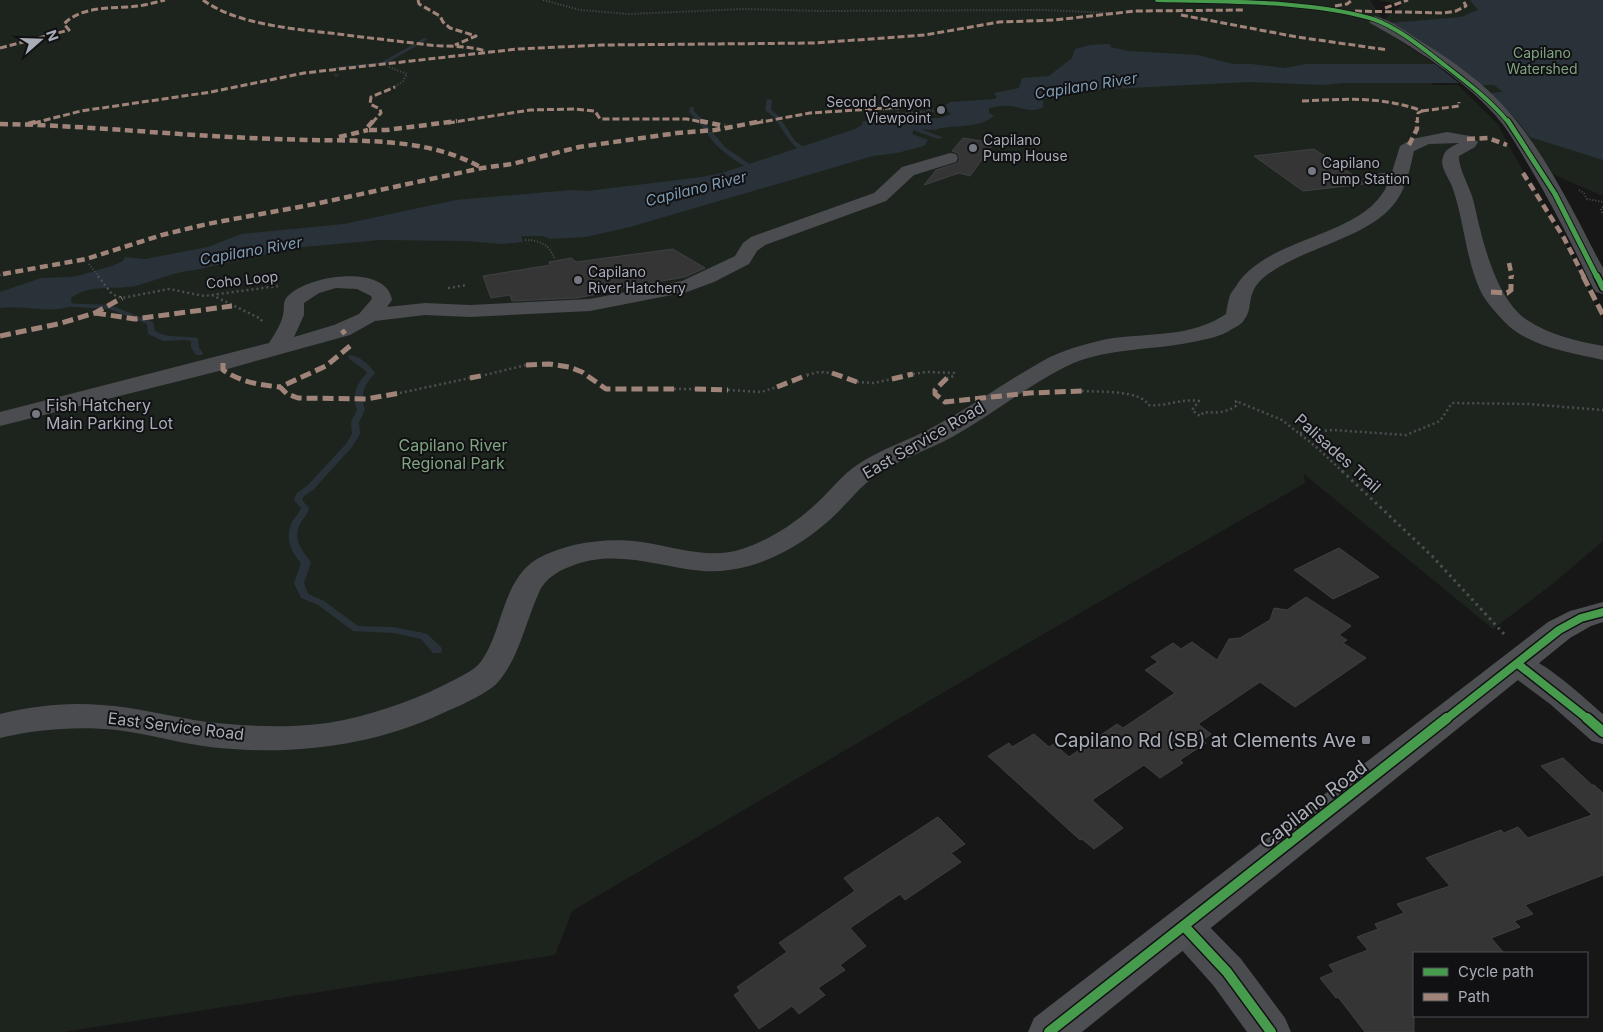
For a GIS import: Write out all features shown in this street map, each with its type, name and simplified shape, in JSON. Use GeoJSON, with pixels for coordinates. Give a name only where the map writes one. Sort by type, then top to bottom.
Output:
{"type":"FeatureCollection","features":[{"type":"Feature","properties":{"kind":"main road","name":"Capilano Road"},"geometry":{"type":"LineString","coordinates":[[1049,1032],[1184,926],[1511,649],[1559,630],[1582,618],[1603,612]]}},
{"type":"Feature","properties":{"kind":"street"},"geometry":{"type":"LineString","coordinates":[[1375,20],[1438,58],[1496,107],[1522,140],[1545,177],[1582,243],[1603,288]]}},
{"type":"Feature","properties":{"kind":"street","name":"East Service Road"},"geometry":{"type":"LineString","coordinates":[[0,726],[22,721],[63,717],[102,717],[210,734],[271,737],[329,734],[387,722],[431,706],[487,675],[501,654],[527,587],[542,567],[590,552],[626,549],[700,562],[724,562],[744,558],[770,547],[799,530],[822,513],[849,484],[870,468],[945,430],[1009,390],[1076,354],[1116,344],[1210,332],[1228,325],[1236,317],[1238,295],[1254,277],[1294,250],[1352,227],[1371,216],[1385,203],[1394,191],[1406,149],[1409,145],[1453,136],[1467,139],[1470,142],[1453,153],[1450,163],[1462,189],[1471,230],[1492,292],[1518,323],[1539,335],[1562,344],[1603,353]]}},
{"type":"Feature","properties":{"kind":"street"},"geometry":{"type":"LineString","coordinates":[[370,315],[425,309],[506,310],[590,304],[687,286],[742,260],[750,247],[758,241],[880,197],[908,171],[950,158]]}},
{"type":"Feature","properties":{"kind":"street"},"geometry":{"type":"LineString","coordinates":[[1372,179],[1399,177]]}},
{"type":"Feature","properties":{"kind":"street"},"geometry":{"type":"LineString","coordinates":[[0,419],[342,330],[370,315],[382,300],[381,293],[373,286],[349,281],[335,282],[306,290],[294,302],[294,316],[279,346]]}},
{"type":"Feature","properties":{"kind":"street"},"geometry":{"type":"LineString","coordinates":[[1511,649],[1603,732]]}},
{"type":"Feature","properties":{"kind":"street"},"geometry":{"type":"LineString","coordinates":[[1184,926],[1227,972],[1272,1032]]}},
{"type":"Feature","properties":{"kind":"path"},"geometry":{"type":"LineString","coordinates":[[543,0],[580,10],[630,14],[744,8],[814,11],[1045,10],[1110,13]]}},
{"type":"Feature","properties":{"kind":"path"},"geometry":{"type":"LineString","coordinates":[[389,67],[407,74],[403,81],[395,87]]}},
{"type":"Feature","properties":{"kind":"path"},"geometry":{"type":"LineString","coordinates":[[883,110],[926,106],[928,111]]}},
{"type":"Feature","properties":{"kind":"path"},"geometry":{"type":"LineString","coordinates":[[903,107],[912,107]]}},
{"type":"Feature","properties":{"kind":"path"},"geometry":{"type":"LineString","coordinates":[[897,109],[898,114],[941,110]]}},
{"type":"Feature","properties":{"kind":"path"},"geometry":{"type":"LineString","coordinates":[[1587,199],[1603,202]]}},
{"type":"Feature","properties":{"kind":"path"},"geometry":{"type":"LineString","coordinates":[[1603,207],[1601,209],[1603,215]]}},
{"type":"Feature","properties":{"kind":"path"},"geometry":{"type":"LineString","coordinates":[[525,240],[538,240],[552,250],[554,258]]}},
{"type":"Feature","properties":{"kind":"path"},"geometry":{"type":"LineString","coordinates":[[212,296],[261,319],[264,326]]}},
{"type":"Feature","properties":{"kind":"path"},"geometry":{"type":"LineString","coordinates":[[485,375],[526,365]]}},
{"type":"Feature","properties":{"kind":"path"},"geometry":{"type":"LineString","coordinates":[[807,375],[819,372],[832,373]]}},
{"type":"Feature","properties":{"kind":"path"},"geometry":{"type":"LineString","coordinates":[[913,374],[939,372],[954,374],[947,378]]}},
{"type":"Feature","properties":{"kind":"path"},"geometry":{"type":"LineString","coordinates":[[400,393],[470,378]]}},
{"type":"Feature","properties":{"kind":"path"},"geometry":{"type":"LineString","coordinates":[[857,382],[874,383],[892,379]]}},
{"type":"Feature","properties":{"kind":"path"},"geometry":{"type":"LineString","coordinates":[[728,390],[761,392],[777,386]]}},
{"type":"Feature","properties":{"kind":"path"},"geometry":{"type":"LineString","coordinates":[[674,389],[695,389]]}},
{"type":"Feature","properties":{"kind":"path"},"geometry":{"type":"LineString","coordinates":[[1299,433],[1333,430],[1406,435],[1440,421],[1452,403],[1493,401],[1552,404],[1603,410]]}},
{"type":"Feature","properties":{"kind":"green space","name":"Capilano River Regional Park"},"geometry":{"type":"Polygon","coordinates":[[[0,0],[1370,0],[1383,20],[1402,5],[1378,0],[1603,0],[1603,196],[1552,174],[1491,94],[1382,29],[1435,64],[1326,65],[1345,83],[1431,83],[1433,85],[1458,85],[1499,125],[1506,141],[1575,261],[1603,321],[1603,541],[1555,582],[1493,629],[1304,474],[1305,483],[985,668],[572,911],[555,955],[64,1032],[0,1032],[0,0]]]}},
{"type":"Feature","properties":{"kind":"water","name":"Capilano Watershed"},"geometry":{"type":"Polygon","coordinates":[[[1470,0],[1603,0],[1603,160],[1530,137],[1517,120],[1490,93],[1503,92],[1494,85],[1481,85],[1390,23],[1461,17],[1478,10],[1470,0]]]}},
{"type":"Feature","properties":{"kind":"water","name":"Capilano River"},"geometry":{"type":"Polygon","coordinates":[[[1090,45],[1111,45],[1110,47],[1129,51],[1198,55],[1233,64],[1284,68],[1306,64],[1435,64],[1459,83],[1345,83],[1322,85],[1249,82],[1071,91],[1043,100],[1043,107],[1035,110],[1007,106],[989,108],[989,113],[994,116],[989,120],[976,124],[936,130],[914,129],[912,134],[928,140],[924,146],[897,153],[873,156],[630,227],[585,237],[550,239],[543,236],[521,236],[523,242],[502,244],[467,241],[379,240],[294,248],[179,273],[135,286],[86,291],[71,298],[72,306],[63,308],[0,308],[0,292],[41,278],[81,275],[112,266],[123,261],[125,257],[145,259],[208,247],[241,234],[344,224],[456,200],[572,190],[587,191],[722,173],[855,129],[862,125],[863,121],[940,118],[951,114],[943,107],[950,102],[995,99],[997,97],[994,93],[1019,88],[1022,78],[1049,76],[1072,58],[1075,49],[1090,45]]]}},
{"type":"Feature","properties":{"kind":"building"},"geometry":{"type":"Polygon","coordinates":[[[963,138],[994,143],[970,176],[959,173],[924,185],[936,170],[958,163],[960,159],[958,153],[952,151],[963,138]]]}},
{"type":"Feature","properties":{"kind":"building","name":"Capilano Pump Station"},"geometry":{"type":"Polygon","coordinates":[[[1314,149],[1361,180],[1364,184],[1303,191],[1254,156],[1314,149]]]}},
{"type":"Feature","properties":{"kind":"building","name":"Capilano River Hatchery"},"geometry":{"type":"Polygon","coordinates":[[[673,249],[705,268],[685,277],[603,291],[604,293],[576,298],[512,301],[510,295],[491,298],[483,276],[550,265],[549,262],[571,258],[576,262],[673,249]]]}},
{"type":"Feature","properties":{"kind":"building"},"geometry":{"type":"Polygon","coordinates":[[[1339,548],[1379,577],[1333,599],[1294,570],[1339,548]]]}},
{"type":"Feature","properties":{"kind":"building"},"geometry":{"type":"Polygon","coordinates":[[[1306,597],[1351,626],[1339,635],[1347,640],[1343,643],[1366,658],[1295,707],[1260,682],[1198,724],[1211,734],[1203,740],[1206,743],[1180,760],[1183,763],[1160,778],[1144,765],[1092,800],[1123,828],[1094,849],[1082,839],[1080,840],[988,756],[1009,743],[1012,747],[1034,734],[1049,747],[1054,744],[1069,757],[1117,724],[1123,728],[1175,693],[1145,670],[1158,662],[1151,657],[1173,643],[1181,649],[1192,642],[1217,660],[1229,639],[1240,638],[1270,620],[1274,608],[1287,610],[1306,597]]]}},
{"type":"Feature","properties":{"kind":"building"},"geometry":{"type":"Polygon","coordinates":[[[1563,758],[1603,793],[1603,875],[1525,905],[1533,914],[1514,921],[1520,927],[1491,938],[1503,952],[1413,952],[1414,1032],[1365,1032],[1338,997],[1336,998],[1320,978],[1334,972],[1329,965],[1368,950],[1357,937],[1378,929],[1375,924],[1404,913],[1397,904],[1450,886],[1426,858],[1501,830],[1504,833],[1518,827],[1528,838],[1592,815],[1541,766],[1563,758]]]}},
{"type":"Feature","properties":{"kind":"building"},"geometry":{"type":"Polygon","coordinates":[[[938,817],[965,844],[951,853],[961,862],[905,900],[900,894],[850,928],[866,946],[840,965],[845,970],[818,988],[825,995],[799,1014],[792,1006],[759,1029],[734,995],[740,991],[737,987],[787,952],[779,943],[855,891],[844,878],[938,817]]]}},
{"type":"Feature","properties":{"kind":"waterway"},"geometry":{"type":"LineString","coordinates":[[419,42],[426,39]]}},
{"type":"Feature","properties":{"kind":"waterway"},"geometry":{"type":"LineString","coordinates":[[336,68],[383,63],[416,45]]}},
{"type":"Feature","properties":{"kind":"waterway"},"geometry":{"type":"LineString","coordinates":[[769,100],[768,110],[777,117]]}},
{"type":"Feature","properties":{"kind":"waterway"},"geometry":{"type":"LineString","coordinates":[[692,108],[691,111],[699,119]]}},
{"type":"Feature","properties":{"kind":"waterway"},"geometry":{"type":"LineString","coordinates":[[780,122],[793,142],[810,154]]}},
{"type":"Feature","properties":{"kind":"waterway"},"geometry":{"type":"LineString","coordinates":[[703,124],[707,130]]}},
{"type":"Feature","properties":{"kind":"waterway"},"geometry":{"type":"LineString","coordinates":[[907,126],[940,138]]}},
{"type":"Feature","properties":{"kind":"waterway","name":"Capilano River"},"geometry":{"type":"LineString","coordinates":[[710,133],[718,144],[736,159],[755,170]]}},
{"type":"Feature","properties":{"kind":"waterway"},"geometry":{"type":"LineString","coordinates":[[59,305],[110,307],[151,323],[151,332],[163,339],[184,338],[195,340],[195,348],[199,353]]}},
{"type":"Feature","properties":{"kind":"waterway"},"geometry":{"type":"LineString","coordinates":[[352,357],[371,373],[359,390],[358,399],[361,410],[355,422],[356,434],[349,445],[310,488],[300,495],[298,500],[305,508],[297,522],[293,539],[295,549],[306,562],[299,583],[304,596],[321,603],[356,629],[393,630],[424,636],[437,650]]}},
{"type":"Feature","properties":{"kind":"marked path"},"geometry":{"type":"LineString","coordinates":[[0,48],[69,30],[64,24],[69,18],[87,11],[139,6],[165,0]]}},
{"type":"Feature","properties":{"kind":"marked path"},"geometry":{"type":"LineString","coordinates":[[203,0],[222,12],[286,28],[431,45],[476,48],[485,51]]}},
{"type":"Feature","properties":{"kind":"marked path"},"geometry":{"type":"LineString","coordinates":[[418,0],[419,4],[440,16],[443,22],[450,28],[476,36],[455,45]]}},
{"type":"Feature","properties":{"kind":"marked path"},"geometry":{"type":"LineString","coordinates":[[1335,6],[1347,4],[1352,0]]}},
{"type":"Feature","properties":{"kind":"marked path"},"geometry":{"type":"LineString","coordinates":[[1385,8],[1408,0]]}},
{"type":"Feature","properties":{"kind":"marked path"},"geometry":{"type":"LineString","coordinates":[[1355,11],[1381,10],[1444,13],[1456,11],[1466,6],[1463,0]]}},
{"type":"Feature","properties":{"kind":"marked path"},"geometry":{"type":"LineString","coordinates":[[28,124],[81,111],[211,92],[304,73],[518,49],[602,45],[815,43],[925,35],[999,22],[1055,20],[1135,11],[1245,10]]}},
{"type":"Feature","properties":{"kind":"marked path"},"geometry":{"type":"LineString","coordinates":[[1181,15],[1297,37],[1388,50]]}},
{"type":"Feature","properties":{"kind":"marked path"},"geometry":{"type":"LineString","coordinates":[[395,87],[371,97],[370,104],[380,109],[381,113],[367,128],[368,130],[393,130],[507,113],[552,109],[595,111],[600,119],[687,119],[725,126]]}},
{"type":"Feature","properties":{"kind":"marked path"},"geometry":{"type":"LineString","coordinates":[[1302,101],[1378,100],[1407,105],[1422,111],[1418,113],[1417,129],[1409,145]]}},
{"type":"Feature","properties":{"kind":"marked path"},"geometry":{"type":"LineString","coordinates":[[1422,111],[1447,109],[1459,106],[1459,102]]}},
{"type":"Feature","properties":{"kind":"marked path"},"geometry":{"type":"LineString","coordinates":[[3,274],[86,259],[162,235],[207,224],[315,204],[482,168],[512,164],[579,147],[677,133],[715,130],[810,113],[903,107]]}},
{"type":"Feature","properties":{"kind":"marked path"},"geometry":{"type":"LineString","coordinates":[[0,124],[404,144],[447,152],[466,159],[482,168]]}},
{"type":"Feature","properties":{"kind":"marked path"},"geometry":{"type":"LineString","coordinates":[[339,137],[368,130]]}},
{"type":"Feature","properties":{"kind":"marked path"},"geometry":{"type":"LineString","coordinates":[[1467,139],[1488,138],[1507,145]]}},
{"type":"Feature","properties":{"kind":"marked path"},"geometry":{"type":"LineString","coordinates":[[1523,173],[1564,238],[1603,315]]}},
{"type":"Feature","properties":{"kind":"marked path"},"geometry":{"type":"LineString","coordinates":[[1491,292],[1507,293],[1511,290],[1512,279],[1509,263]]}},
{"type":"Feature","properties":{"kind":"marked path"},"geometry":{"type":"LineString","coordinates":[[0,336],[58,324],[95,313],[122,298]]}},
{"type":"Feature","properties":{"kind":"marked path"},"geometry":{"type":"LineString","coordinates":[[95,313],[135,319],[232,306]]}},
{"type":"Feature","properties":{"kind":"marked path"},"geometry":{"type":"LineString","coordinates":[[342,330],[345,334]]}},
{"type":"Feature","properties":{"kind":"marked path"},"geometry":{"type":"LineString","coordinates":[[350,346],[326,366],[280,387],[287,394],[298,398],[366,399],[400,393]]}},
{"type":"Feature","properties":{"kind":"marked path"},"geometry":{"type":"LineString","coordinates":[[223,363],[223,370],[243,381],[280,387]]}},
{"type":"Feature","properties":{"kind":"marked path"},"geometry":{"type":"LineString","coordinates":[[526,365],[549,364],[569,367],[582,372],[606,389],[674,389]]}},
{"type":"Feature","properties":{"kind":"marked path"},"geometry":{"type":"LineString","coordinates":[[832,373],[857,382]]}},
{"type":"Feature","properties":{"kind":"marked path"},"geometry":{"type":"LineString","coordinates":[[892,379],[913,374]]}},
{"type":"Feature","properties":{"kind":"marked path"},"geometry":{"type":"LineString","coordinates":[[470,378],[485,375]]}},
{"type":"Feature","properties":{"kind":"marked path"},"geometry":{"type":"LineString","coordinates":[[777,387],[807,375]]}},
{"type":"Feature","properties":{"kind":"marked path"},"geometry":{"type":"LineString","coordinates":[[947,378],[935,390],[935,394],[945,402],[1029,393],[1082,391]]}},
{"type":"Feature","properties":{"kind":"marked path"},"geometry":{"type":"LineString","coordinates":[[695,389],[728,390]]}},
{"type":"Feature","properties":{"kind":"cycle path"},"geometry":{"type":"LineString","coordinates":[[1157,0],[1283,4],[1347,12],[1375,20],[1417,44],[1471,85],[1496,107],[1510,124],[1555,194],[1603,288]]}},
{"type":"Feature","properties":{"kind":"cycle path"},"geometry":{"type":"LineString","coordinates":[[1049,1032],[1559,630],[1581,618],[1603,612]]}},
{"type":"Feature","properties":{"kind":"cycle path"},"geometry":{"type":"LineString","coordinates":[[1518,664],[1561,696],[1603,732]]}},
{"type":"Feature","properties":{"kind":"cycle path"},"geometry":{"type":"LineString","coordinates":[[1184,926],[1227,972],[1271,1032]]}},
{"type":"Feature","properties":{"kind":"place","name":"Second Canyon Viewpoint"},"geometry":{"type":"Point","coordinates":[941,110]}},
{"type":"Feature","properties":{"kind":"place","name":"Capilano Pump House"},"geometry":{"type":"Point","coordinates":[973,148]}},
{"type":"Feature","properties":{"kind":"place","name":"Capilano Pump Station"},"geometry":{"type":"Point","coordinates":[1312,171]}},
{"type":"Feature","properties":{"kind":"place","name":"Capilano River Hatchery"},"geometry":{"type":"Point","coordinates":[578,280]}},
{"type":"Feature","properties":{"kind":"place","name":"Fish Hatchery Main Parking Lot"},"geometry":{"type":"Point","coordinates":[36,414]}},
{"type":"Feature","properties":{"kind":"place","name":"Capilano Rd (SB) at Clements Ave"},"geometry":{"type":"Point","coordinates":[1366,740]}}]}
